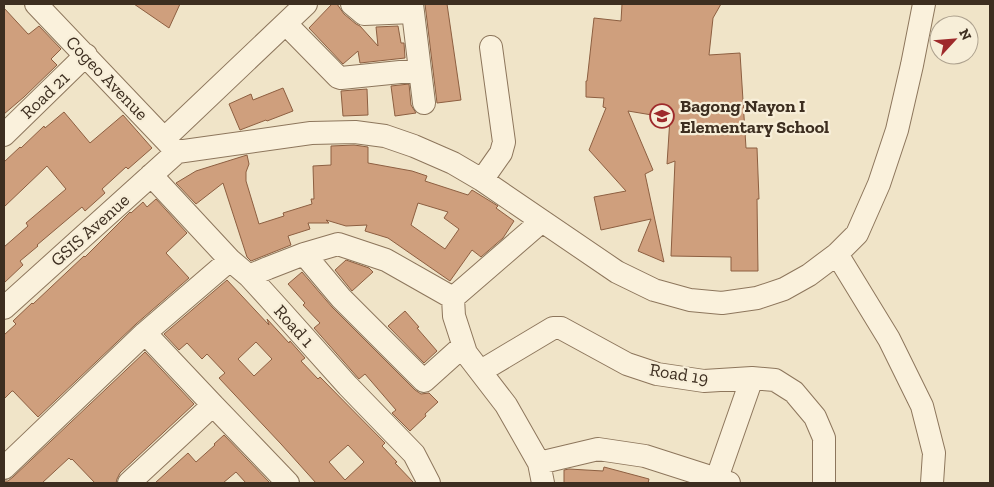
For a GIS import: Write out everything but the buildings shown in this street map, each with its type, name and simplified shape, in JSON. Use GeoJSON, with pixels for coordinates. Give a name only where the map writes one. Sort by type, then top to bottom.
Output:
{"type":"FeatureCollection","features":[{"type":"Feature","properties":{"kind":"street","name":"Cogeo Avenue"},"geometry":{"type":"LineString","coordinates":[[36,4],[171,145]]}},
{"type":"Feature","properties":{"kind":"street","name":"GSIS Avenue"},"geometry":{"type":"LineString","coordinates":[[4,308],[152,175],[171,145],[306,4]]}},
{"type":"Feature","properties":{"kind":"street"},"geometry":{"type":"LineString","coordinates":[[352,4],[364,14],[412,8],[424,103]]}},
{"type":"Feature","properties":{"kind":"street"},"geometry":{"type":"LineString","coordinates":[[171,145],[311,133],[355,132],[385,136],[453,163],[482,180],[617,272],[654,290],[690,300],[722,303],[757,298],[784,289],[809,275],[837,254],[857,234],[879,184],[897,130],[924,4]]}},
{"type":"Feature","properties":{"kind":"street"},"geometry":{"type":"LineString","coordinates":[[286,24],[338,77],[420,70]]}},
{"type":"Feature","properties":{"kind":"street"},"geometry":{"type":"LineString","coordinates":[[482,180],[501,153],[504,142],[491,47]]}},
{"type":"Feature","properties":{"kind":"street","name":"Road 21"},"geometry":{"type":"LineString","coordinates":[[4,135],[86,55]]}},
{"type":"Feature","properties":{"kind":"street","name":"Road 1"},"geometry":{"type":"LineString","coordinates":[[152,175],[230,260],[249,276],[348,386],[414,454],[429,483]]}},
{"type":"Feature","properties":{"kind":"street"},"geometry":{"type":"LineString","coordinates":[[453,298],[542,221]]}},
{"type":"Feature","properties":{"kind":"street"},"geometry":{"type":"LineString","coordinates":[[249,276],[304,254],[338,244],[386,260],[453,298]]}},
{"type":"Feature","properties":{"kind":"street"},"geometry":{"type":"LineString","coordinates":[[304,254],[341,298],[424,380],[463,346]]}},
{"type":"Feature","properties":{"kind":"street"},"geometry":{"type":"LineString","coordinates":[[837,254],[889,339],[922,406],[934,453],[932,483]]}},
{"type":"Feature","properties":{"kind":"street"},"geometry":{"type":"LineString","coordinates":[[4,468],[145,333],[230,260]]}},
{"type":"Feature","properties":{"kind":"street"},"geometry":{"type":"LineString","coordinates":[[453,298],[454,316],[466,353],[506,405],[541,473],[598,449],[645,456],[723,481],[752,378]]}},
{"type":"Feature","properties":{"kind":"street","name":"Road 19"},"geometry":{"type":"LineString","coordinates":[[481,371],[553,328],[561,328],[627,364],[657,374],[704,381],[752,378],[775,380],[794,392],[815,417],[824,438],[824,483]]}},
{"type":"Feature","properties":{"kind":"street"},"geometry":{"type":"LineString","coordinates":[[145,333],[288,483]]}},
{"type":"Feature","properties":{"kind":"street"},"geometry":{"type":"LineString","coordinates":[[129,483],[213,405]]}},
{"type":"Feature","properties":{"kind":"place","name":"Bagong Nayon I Elementary School"},"geometry":{"type":"Point","coordinates":[662,116]}}]}
